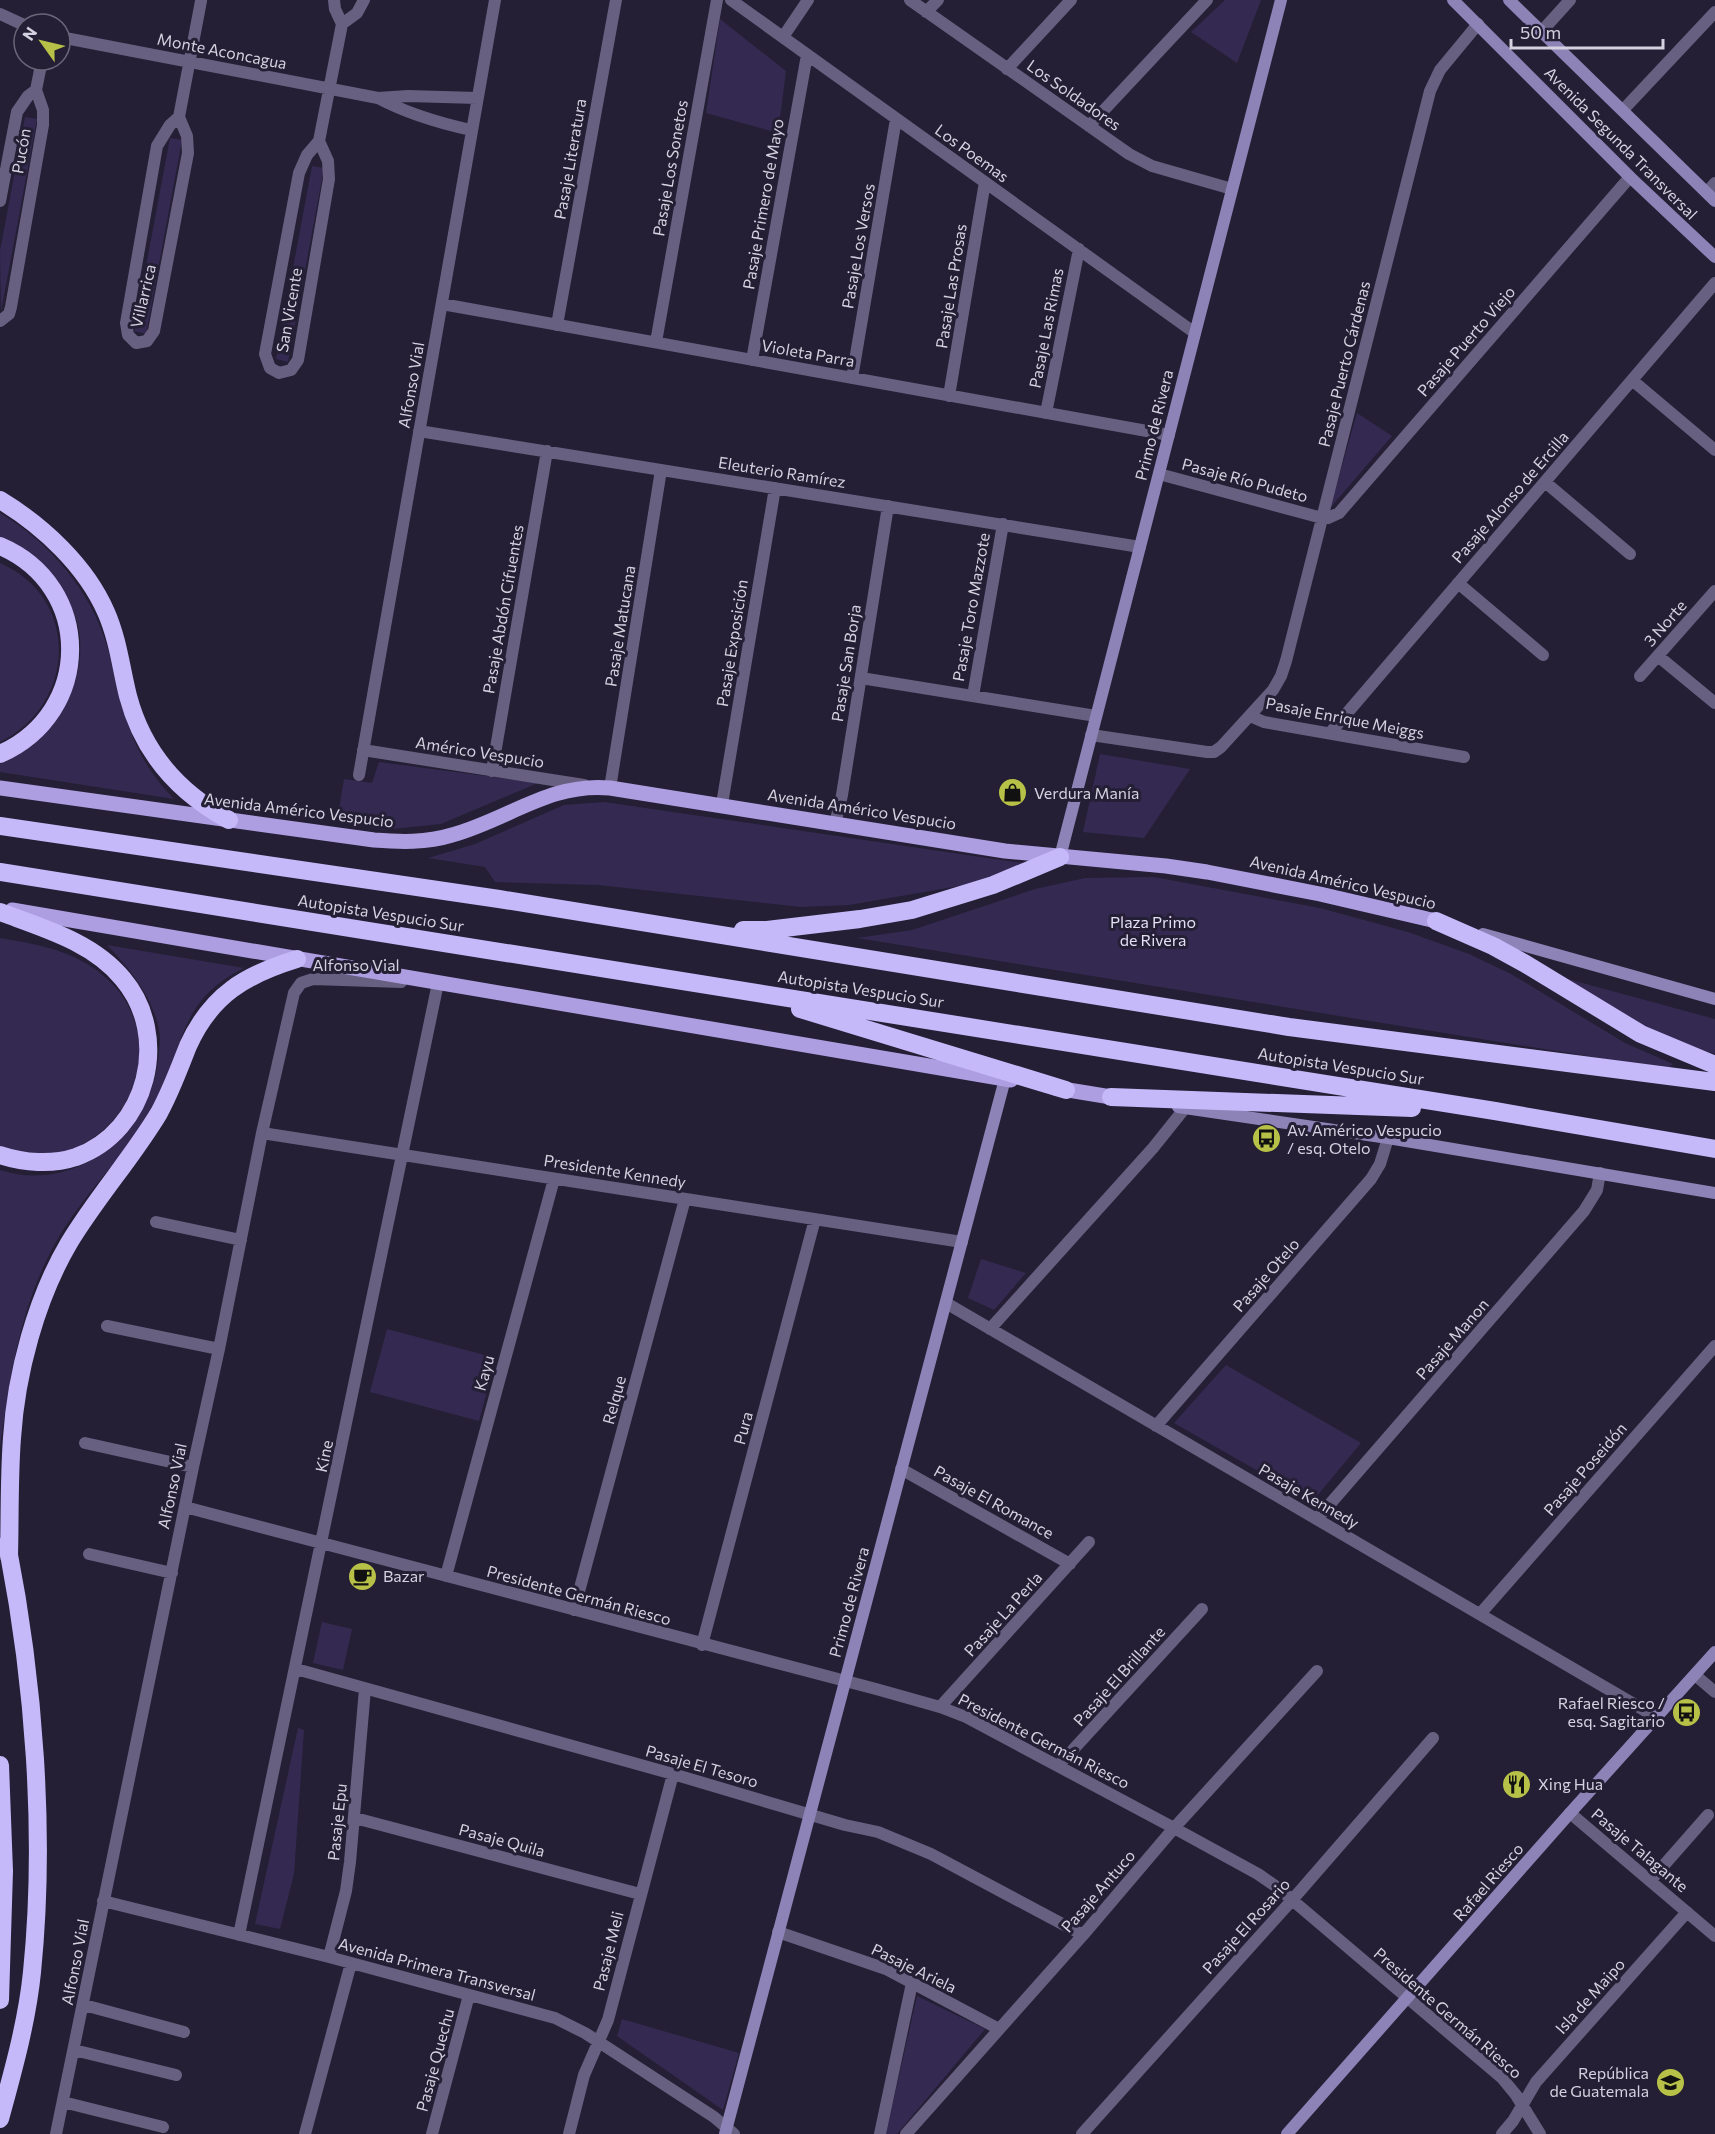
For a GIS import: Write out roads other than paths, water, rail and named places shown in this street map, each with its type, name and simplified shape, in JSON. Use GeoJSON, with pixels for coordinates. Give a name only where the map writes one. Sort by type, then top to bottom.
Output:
{"type":"FeatureCollection","features":[{"type":"Feature","properties":{"kind":"highway"},"geometry":{"type":"LineString","coordinates":[[0,500],[56,543],[87,579],[101,601],[111,625],[132,710],[149,747],[180,787],[202,804],[230,820]]}},
{"type":"Feature","properties":{"kind":"highway"},"geometry":{"type":"LineString","coordinates":[[0,546],[31,564],[46,579],[65,618],[71,650],[66,683],[51,713],[27,738],[0,754]]}},
{"type":"Feature","properties":{"kind":"highway","name":"Autopista Vespucio Sur"},"geometry":{"type":"LineString","coordinates":[[0,826],[499,899],[1289,1027],[1715,1082]]}},
{"type":"Feature","properties":{"kind":"highway"},"geometry":{"type":"LineString","coordinates":[[698,931],[767,930],[887,916],[993,885],[1060,857]]}},
{"type":"Feature","properties":{"kind":"highway","name":"Autopista Vespucio Sur"},"geometry":{"type":"LineString","coordinates":[[0,872],[1495,1111],[1715,1149]]}},
{"type":"Feature","properties":{"kind":"highway"},"geometry":{"type":"LineString","coordinates":[[0,910],[72,941],[113,969],[128,985],[141,1009],[147,1031],[149,1053],[146,1078],[131,1112],[98,1146],[77,1156],[54,1161],[28,1161],[0,1155]]}},
{"type":"Feature","properties":{"kind":"highway"},"geometry":{"type":"LineString","coordinates":[[1436,921],[1524,963],[1641,1034],[1715,1065]]}},
{"type":"Feature","properties":{"kind":"highway"},"geometry":{"type":"LineString","coordinates":[[9,1556],[12,1439],[19,1384],[42,1300],[67,1246],[82,1221],[158,1114],[194,1035],[212,1007],[248,978],[267,968],[297,959]]}},
{"type":"Feature","properties":{"kind":"highway"},"geometry":{"type":"LineString","coordinates":[[732,989],[1066,1090]]}},
{"type":"Feature","properties":{"kind":"highway"},"geometry":{"type":"LineString","coordinates":[[1111,1097],[1495,1111]]}},
{"type":"Feature","properties":{"kind":"highway"},"geometry":{"type":"LineString","coordinates":[[0,1510],[26,1666],[35,1774],[37,1875],[32,1972],[26,2014],[0,2119]]}},
{"type":"Feature","properties":{"kind":"highway"},"geometry":{"type":"LineString","coordinates":[[0,1765],[4,1871],[0,2000]]}},
{"type":"Feature","properties":{"kind":"main road","name":"Primo de Rivera"},"geometry":{"type":"LineString","coordinates":[[1060,857],[1281,0]]}},
{"type":"Feature","properties":{"kind":"main road","name":"Avenida Segunda Transversal"},"geometry":{"type":"LineString","coordinates":[[1453,0],[1630,177],[1715,257]]}},
{"type":"Feature","properties":{"kind":"main road","name":"Avenida Segunda Transversal"},"geometry":{"type":"LineString","coordinates":[[1509,0],[1712,192]]}},
{"type":"Feature","properties":{"kind":"main road","name":"Avenida Américo Vespucio"},"geometry":{"type":"LineString","coordinates":[[0,788],[374,840],[426,841],[469,830],[531,802],[573,789],[592,786],[610,788],[722,804],[1005,851],[1155,864],[1207,872],[1320,894],[1436,921],[1715,999]]}},
{"type":"Feature","properties":{"kind":"main road"},"geometry":{"type":"LineString","coordinates":[[0,910],[1066,1090],[1388,1138],[1715,1193]]}},
{"type":"Feature","properties":{"kind":"main road","name":"Primo de Rivera"},"geometry":{"type":"LineString","coordinates":[[728,2132],[778,1932],[1005,1079]]}},
{"type":"Feature","properties":{"kind":"main road","name":"Rafael Riesco"},"geometry":{"type":"LineString","coordinates":[[1287,2134],[1715,1652]]}},
{"type":"Feature","properties":{"kind":"street","name":"Villarrica"},"geometry":{"type":"LineString","coordinates":[[178,117],[187,136],[188,153],[154,331],[147,341],[136,343],[128,335],[126,323],[157,146],[178,117],[202,0]]}},
{"type":"Feature","properties":{"kind":"street","name":"San Vicente"},"geometry":{"type":"LineString","coordinates":[[319,141],[328,161],[329,179],[302,338],[295,366],[279,374],[270,368],[267,361],[267,343],[298,172],[307,155],[319,141],[330,88],[342,24],[335,9],[334,0]]}},
{"type":"Feature","properties":{"kind":"street"},"geometry":{"type":"LineString","coordinates":[[342,24],[357,13],[364,0]]}},
{"type":"Feature","properties":{"kind":"street","name":"Alfonso Vial"},"geometry":{"type":"LineString","coordinates":[[358,775],[495,0]]}},
{"type":"Feature","properties":{"kind":"street","name":"Pasaje Literatura"},"geometry":{"type":"LineString","coordinates":[[556,325],[616,0]]}},
{"type":"Feature","properties":{"kind":"street","name":"Pasaje Los Sonetos"},"geometry":{"type":"LineString","coordinates":[[656,342],[717,0]]}},
{"type":"Feature","properties":{"kind":"street","name":"Los Poemas"},"geometry":{"type":"LineString","coordinates":[[731,0],[1195,333]]}},
{"type":"Feature","properties":{"kind":"street"},"geometry":{"type":"LineString","coordinates":[[783,37],[808,0]]}},
{"type":"Feature","properties":{"kind":"street","name":"Los Soldadores"},"geometry":{"type":"LineString","coordinates":[[910,0],[1129,154],[1152,166],[1232,189]]}},
{"type":"Feature","properties":{"kind":"street"},"geometry":{"type":"LineString","coordinates":[[926,12],[938,0]]}},
{"type":"Feature","properties":{"kind":"street"},"geometry":{"type":"LineString","coordinates":[[1007,69],[1071,0]]}},
{"type":"Feature","properties":{"kind":"street"},"geometry":{"type":"LineString","coordinates":[[1089,126],[1207,0]]}},
{"type":"Feature","properties":{"kind":"street"},"geometry":{"type":"LineString","coordinates":[[1542,31],[1570,0]]}},
{"type":"Feature","properties":{"kind":"street"},"geometry":{"type":"LineString","coordinates":[[1623,110],[1715,12]]}},
{"type":"Feature","properties":{"kind":"street","name":"Pasaje Puerto Cárdenas"},"geometry":{"type":"LineString","coordinates":[[1250,716],[1273,690],[1284,668],[1430,91],[1440,70],[1478,24]]}},
{"type":"Feature","properties":{"kind":"street","name":"Monte Aconcagua"},"geometry":{"type":"LineString","coordinates":[[72,39],[378,98],[405,111],[471,130]]}},
{"type":"Feature","properties":{"kind":"street","name":"Pasaje Primero de Mayo"},"geometry":{"type":"LineString","coordinates":[[752,360],[807,55]]}},
{"type":"Feature","properties":{"kind":"street","name":"Pucón"},"geometry":{"type":"LineString","coordinates":[[0,321],[9,314],[11,307],[43,124],[43,110],[36,90],[40,72]]}},
{"type":"Feature","properties":{"kind":"street","name":"Pucón"},"geometry":{"type":"LineString","coordinates":[[0,201],[17,112],[28,96],[36,90]]}},
{"type":"Feature","properties":{"kind":"street","name":"Monte Aconcagua"},"geometry":{"type":"LineString","coordinates":[[378,98],[408,96],[477,98]]}},
{"type":"Feature","properties":{"kind":"street","name":"Pasaje Los Versos"},"geometry":{"type":"LineString","coordinates":[[852,378],[896,119]]}},
{"type":"Feature","properties":{"kind":"street","name":"Pasaje Puerto Viejo"},"geometry":{"type":"LineString","coordinates":[[1322,518],[1332,516],[1344,507],[1630,177]]}},
{"type":"Feature","properties":{"kind":"street","name":"Pasaje Las Prosas"},"geometry":{"type":"LineString","coordinates":[[949,396],[984,182]]}},
{"type":"Feature","properties":{"kind":"street","name":"Pasaje Las Rimas"},"geometry":{"type":"LineString","coordinates":[[1046,413],[1079,249]]}},
{"type":"Feature","properties":{"kind":"street","name":"Pasaje Alonso de Ercilla"},"geometry":{"type":"LineString","coordinates":[[1330,733],[1715,283]]}},
{"type":"Feature","properties":{"kind":"street","name":"Violeta Parra"},"geometry":{"type":"LineString","coordinates":[[442,304],[1169,435]]}},
{"type":"Feature","properties":{"kind":"street"},"geometry":{"type":"LineString","coordinates":[[1632,380],[1715,450]]}},
{"type":"Feature","properties":{"kind":"street","name":"Eleuterio Ramírez"},"geometry":{"type":"LineString","coordinates":[[419,431],[1140,547]]}},
{"type":"Feature","properties":{"kind":"street","name":"Pasaje Abdón Cifuentes"},"geometry":{"type":"LineString","coordinates":[[492,771],[547,452]]}},
{"type":"Feature","properties":{"kind":"street","name":"Pasaje Matucana"},"geometry":{"type":"LineString","coordinates":[[610,788],[661,470]]}},
{"type":"Feature","properties":{"kind":"street","name":"Pasaje Río Pudeto"},"geometry":{"type":"LineString","coordinates":[[1159,474],[1322,518]]}},
{"type":"Feature","properties":{"kind":"street"},"geometry":{"type":"LineString","coordinates":[[1545,482],[1630,554]]}},
{"type":"Feature","properties":{"kind":"street","name":"Pasaje Exposición"},"geometry":{"type":"LineString","coordinates":[[722,804],[775,488]]}},
{"type":"Feature","properties":{"kind":"street","name":"Pasaje San Borja"},"geometry":{"type":"LineString","coordinates":[[835,824],[842,795],[888,506]]}},
{"type":"Feature","properties":{"kind":"street","name":"Pasaje Toro Mazzote"},"geometry":{"type":"LineString","coordinates":[[973,696],[1003,524]]}},
{"type":"Feature","properties":{"kind":"street"},"geometry":{"type":"LineString","coordinates":[[1458,583],[1543,655]]}},
{"type":"Feature","properties":{"kind":"street","name":"3 Norte"},"geometry":{"type":"LineString","coordinates":[[1640,676],[1715,591]]}},
{"type":"Feature","properties":{"kind":"street"},"geometry":{"type":"LineString","coordinates":[[1658,656],[1715,704]]}},
{"type":"Feature","properties":{"kind":"street"},"geometry":{"type":"LineString","coordinates":[[861,678],[1096,716]]}},
{"type":"Feature","properties":{"kind":"street","name":"Pasaje Enrique Meiggs"},"geometry":{"type":"LineString","coordinates":[[1091,735],[1214,752],[1250,716],[1264,722],[1464,757]]}},
{"type":"Feature","properties":{"kind":"street","name":"Américo Vespucio"},"geometry":{"type":"LineString","coordinates":[[363,750],[592,786]]}},
{"type":"Feature","properties":{"kind":"street","name":"Alfonso Vial"},"geometry":{"type":"LineString","coordinates":[[56,2134],[262,1133],[294,993],[297,986],[306,980],[313,979],[438,983]]}},
{"type":"Feature","properties":{"kind":"street","name":"Kine"},"geometry":{"type":"LineString","coordinates":[[239,1935],[438,983]]}},
{"type":"Feature","properties":{"kind":"street"},"geometry":{"type":"LineString","coordinates":[[990,1329],[1153,1148],[1185,1108]]}},
{"type":"Feature","properties":{"kind":"street","name":"Presidente Kennedy"},"geometry":{"type":"LineString","coordinates":[[262,1133],[962,1242]]}},
{"type":"Feature","properties":{"kind":"street","name":"Pasaje Otelo"},"geometry":{"type":"LineString","coordinates":[[1156,1426],[1371,1179],[1380,1164],[1388,1138]]}},
{"type":"Feature","properties":{"kind":"street","name":"Pasaje Manon"},"geometry":{"type":"LineString","coordinates":[[1317,1519],[1584,1211],[1597,1190],[1600,1173]]}},
{"type":"Feature","properties":{"kind":"street","name":"Kayu"},"geometry":{"type":"LineString","coordinates":[[446,1576],[554,1179]]}},
{"type":"Feature","properties":{"kind":"street","name":"Relque"},"geometry":{"type":"LineString","coordinates":[[574,1610],[685,1199]]}},
{"type":"Feature","properties":{"kind":"street","name":"Pura"},"geometry":{"type":"LineString","coordinates":[[702,1645],[815,1219]]}},
{"type":"Feature","properties":{"kind":"street"},"geometry":{"type":"LineString","coordinates":[[156,1222],[241,1240]]}},
{"type":"Feature","properties":{"kind":"street","name":"Pasaje Kennedy"},"geometry":{"type":"LineString","coordinates":[[946,1303],[1656,1717]]}},
{"type":"Feature","properties":{"kind":"street"},"geometry":{"type":"LineString","coordinates":[[107,1326],[219,1349]]}},
{"type":"Feature","properties":{"kind":"street","name":"Pasaje Poseidón"},"geometry":{"type":"LineString","coordinates":[[1480,1614],[1715,1346]]}},
{"type":"Feature","properties":{"kind":"street"},"geometry":{"type":"LineString","coordinates":[[84,1443],[193,1467]]}},
{"type":"Feature","properties":{"kind":"street","name":"Pasaje El Romance"},"geometry":{"type":"LineString","coordinates":[[902,1469],[1070,1564]]}},
{"type":"Feature","properties":{"kind":"street","name":"Presidente Germán Riesco"},"geometry":{"type":"LineString","coordinates":[[185,1507],[845,1681],[940,1707],[966,1717],[1174,1828],[1258,1875],[1293,1899],[1502,2078],[1523,2105],[1540,2134]]}},
{"type":"Feature","properties":{"kind":"street","name":"Pasaje La Perla"},"geometry":{"type":"LineString","coordinates":[[940,1707],[1089,1542]]}},
{"type":"Feature","properties":{"kind":"street"},"geometry":{"type":"LineString","coordinates":[[89,1554],[172,1573]]}},
{"type":"Feature","properties":{"kind":"street","name":"Pasaje El Brillante"},"geometry":{"type":"LineString","coordinates":[[1059,1765],[1202,1609]]}},
{"type":"Feature","properties":{"kind":"street","name":"Pasaje El Tesoro"},"geometry":{"type":"LineString","coordinates":[[296,1669],[673,1774],[810,1815],[878,1832],[906,1842],[1083,1935]]}},
{"type":"Feature","properties":{"kind":"street","name":"Pasaje Antuco"},"geometry":{"type":"LineString","coordinates":[[906,2134],[1083,1935],[1174,1828],[1317,1671]]}},
{"type":"Feature","properties":{"kind":"street"},"geometry":{"type":"LineString","coordinates":[[1695,1675],[1715,1692]]}},
{"type":"Feature","properties":{"kind":"street","name":"Pasaje Epu"},"geometry":{"type":"LineString","coordinates":[[329,1957],[346,1891],[355,1818],[365,1689]]}},
{"type":"Feature","properties":{"kind":"street","name":"Pasaje El Rosario"},"geometry":{"type":"LineString","coordinates":[[1082,2134],[1293,1899],[1433,1738]]}},
{"type":"Feature","properties":{"kind":"street","name":"Pasaje Meli"},"geometry":{"type":"LineString","coordinates":[[568,2134],[584,2075],[608,2020],[673,1774]]}},
{"type":"Feature","properties":{"kind":"street","name":"Pasaje Talagante"},"geometry":{"type":"LineString","coordinates":[[1570,1813],[1715,1936]]}},
{"type":"Feature","properties":{"kind":"street"},"geometry":{"type":"LineString","coordinates":[[1650,1881],[1708,1815]]}},
{"type":"Feature","properties":{"kind":"street","name":"Pasaje Quila"},"geometry":{"type":"LineString","coordinates":[[355,1818],[640,1894]]}},
{"type":"Feature","properties":{"kind":"street","name":"Avenida Primera Transversal"},"geometry":{"type":"LineString","coordinates":[[103,1901],[329,1957],[555,2018],[585,2033],[714,2117],[728,2132]]}},
{"type":"Feature","properties":{"kind":"street","name":"Isla de Maipo"},"geometry":{"type":"LineString","coordinates":[[1502,2134],[1513,2121],[1536,2082],[1687,1912]]}},
{"type":"Feature","properties":{"kind":"street","name":"Pasaje Ariela"},"geometry":{"type":"LineString","coordinates":[[778,1932],[873,1964],[999,2029]]}},
{"type":"Feature","properties":{"kind":"street"},"geometry":{"type":"LineString","coordinates":[[305,2134],[351,1963]]}},
{"type":"Feature","properties":{"kind":"street"},"geometry":{"type":"LineString","coordinates":[[880,2134],[912,1983]]}},
{"type":"Feature","properties":{"kind":"street","name":"Pasaje Quechu"},"geometry":{"type":"LineString","coordinates":[[432,2134],[470,1995]]}},
{"type":"Feature","properties":{"kind":"street"},"geometry":{"type":"LineString","coordinates":[[84,2005],[184,2032]]}},
{"type":"Feature","properties":{"kind":"street"},"geometry":{"type":"LineString","coordinates":[[74,2050],[176,2075]]}},
{"type":"Feature","properties":{"kind":"street"},"geometry":{"type":"LineString","coordinates":[[63,2102],[163,2127]]}},
{"type":"Feature","properties":{"kind":"place","name":"Verdura Manía"},"geometry":{"type":"Point","coordinates":[1013,793]}},
{"type":"Feature","properties":{"kind":"place","name":"Av. Américo Vespucio / esq. Otelo"},"geometry":{"type":"Point","coordinates":[1266,1139]}},
{"type":"Feature","properties":{"kind":"place","name":"Bazar"},"geometry":{"type":"Point","coordinates":[362,1576]}},
{"type":"Feature","properties":{"kind":"place","name":"Rafael Riesco / esq. Sagitario"},"geometry":{"type":"Point","coordinates":[1686,1712]}},
{"type":"Feature","properties":{"kind":"place","name":"Xing Hua"},"geometry":{"type":"Point","coordinates":[1517,1784]}},
{"type":"Feature","properties":{"kind":"place","name":"República de Guatemala"},"geometry":{"type":"Point","coordinates":[1670,2082]}},
{"type":"Feature","properties":{"kind":"park label","name":"Plaza Primo de Rivera"},"geometry":{"type":"Point","coordinates":[1153,931]}}]}
